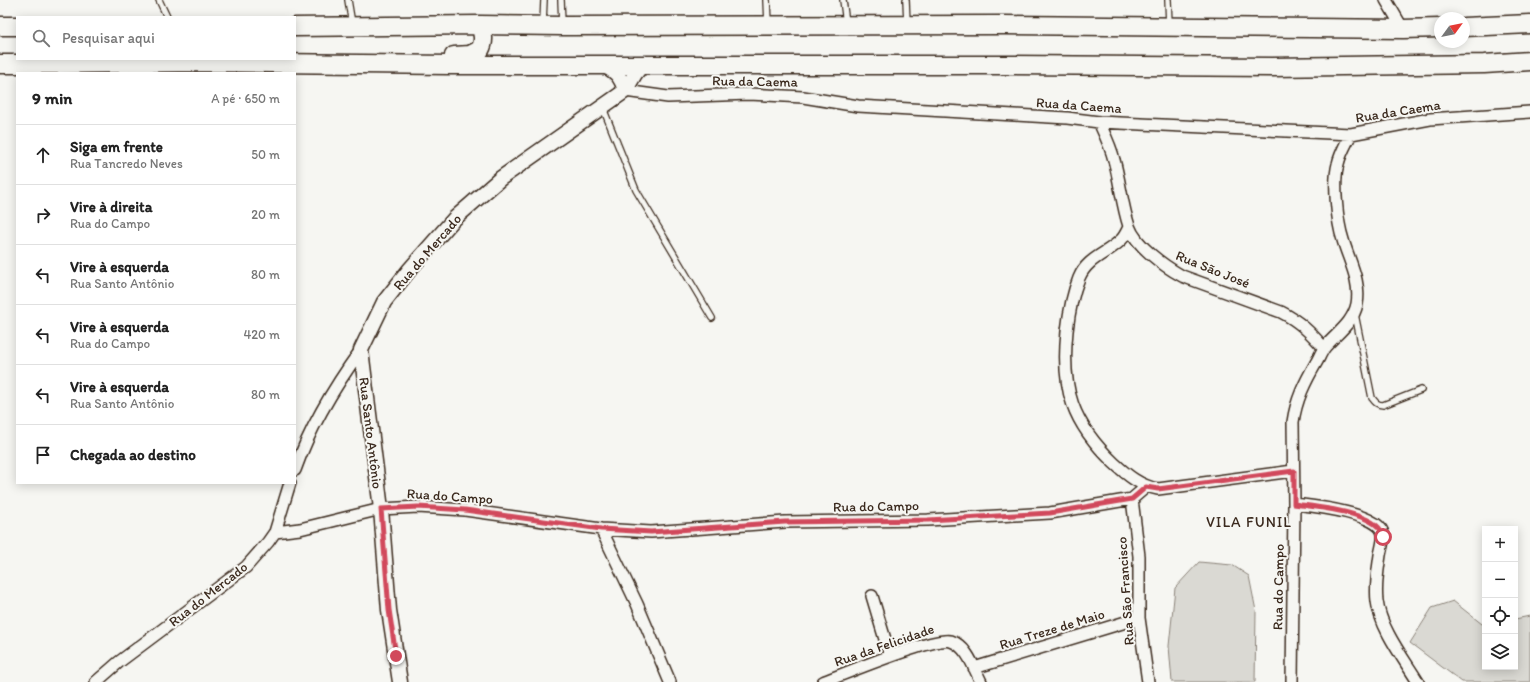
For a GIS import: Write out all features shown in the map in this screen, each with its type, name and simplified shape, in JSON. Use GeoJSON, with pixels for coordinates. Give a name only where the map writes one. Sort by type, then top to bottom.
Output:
{"type":"FeatureCollection","features":[{"type":"Feature","properties":{"kind":"highway"},"geometry":{"type":"LineString","coordinates":[[1470,27],[1530,24]]}},
{"type":"Feature","properties":{"kind":"highway"},"geometry":{"type":"LineString","coordinates":[[296,53],[463,56],[476,53],[484,44],[480,25]]}},
{"type":"Feature","properties":{"kind":"highway"},"geometry":{"type":"LineString","coordinates":[[296,27],[480,25],[1004,25],[1434,28]]}},
{"type":"Feature","properties":{"kind":"highway"},"geometry":{"type":"LineString","coordinates":[[0,26],[16,26]]}},
{"type":"Feature","properties":{"kind":"highway"},"geometry":{"type":"LineString","coordinates":[[195,62],[210,60]]}},
{"type":"Feature","properties":{"kind":"highway"},"geometry":{"type":"LineString","coordinates":[[0,64],[195,62],[450,65],[643,64],[1272,67],[1476,64],[1530,61]]}},
{"type":"Feature","properties":{"kind":"street"},"geometry":{"type":"LineString","coordinates":[[1386,0],[1403,29]]}},
{"type":"Feature","properties":{"kind":"street"},"geometry":{"type":"LineString","coordinates":[[600,64],[610,68],[618,74],[622,81],[624,91]]}},
{"type":"Feature","properties":{"kind":"street","name":"Rua do Mercado"},"geometry":{"type":"LineString","coordinates":[[296,467],[302,451],[329,398],[361,350],[384,302],[410,268],[454,219],[501,178],[624,91],[643,64]]}},
{"type":"Feature","properties":{"kind":"street","name":"Rua da Caema"},"geometry":{"type":"LineString","coordinates":[[624,91],[668,97],[749,94],[803,96],[858,106],[1067,118],[1100,122],[1351,134],[1430,118],[1530,112]]}},
{"type":"Feature","properties":{"kind":"street","name":"Rua São José"},"geometry":{"type":"LineString","coordinates":[[1100,122],[1114,160],[1129,227],[1141,244],[1153,257],[1182,276],[1281,312],[1292,318],[1310,332],[1324,348]]}},
{"type":"Feature","properties":{"kind":"street"},"geometry":{"type":"LineString","coordinates":[[1351,134],[1338,164],[1336,174],[1342,239],[1356,276],[1358,292],[1355,314]]}},
{"type":"Feature","properties":{"kind":"street"},"geometry":{"type":"LineString","coordinates":[[1129,227],[1121,240],[1087,264],[1079,276],[1070,310],[1065,368],[1068,389],[1075,409],[1091,438],[1098,448],[1133,479],[1146,487],[1158,489],[1294,471]]}},
{"type":"Feature","properties":{"kind":"street","name":"Rua do Campo"},"geometry":{"type":"LineString","coordinates":[[1292,682],[1294,504],[1293,422],[1295,409],[1306,379],[1324,348],[1347,325],[1355,314]]}},
{"type":"Feature","properties":{"kind":"street","name":"Rua Santo Antônio"},"geometry":{"type":"LineString","coordinates":[[361,350],[381,509],[389,610],[400,682]]}},
{"type":"Feature","properties":{"kind":"street","name":"Rua do Mercado"},"geometry":{"type":"LineString","coordinates":[[96,682],[119,662],[246,566],[275,532],[290,484]]}},
{"type":"Feature","properties":{"kind":"street"},"geometry":{"type":"LineString","coordinates":[[1132,499],[1146,487]]}},
{"type":"Feature","properties":{"kind":"street","name":"Rua do Campo"},"geometry":{"type":"LineString","coordinates":[[275,532],[300,529],[381,509],[418,507],[465,510],[601,529],[651,532],[785,522],[928,520],[1050,513],[1132,499]]}},
{"type":"Feature","properties":{"kind":"street","name":"Rua São Francisco"},"geometry":{"type":"LineString","coordinates":[[1132,499],[1139,556],[1139,618],[1148,682]]}},
{"type":"Feature","properties":{"kind":"street"},"geometry":{"type":"LineString","coordinates":[[1294,504],[1344,511],[1379,526],[1383,537],[1376,578],[1377,601],[1380,615],[1391,638],[1418,682]]}},
{"type":"Feature","properties":{"kind":"street"},"geometry":{"type":"LineString","coordinates":[[601,529],[637,604],[670,682]]}},
{"type":"Feature","properties":{"kind":"street"},"geometry":{"type":"LineString","coordinates":[[872,596],[890,656]]}},
{"type":"Feature","properties":{"kind":"street","name":"Rua Treze de Maio"},"geometry":{"type":"LineString","coordinates":[[974,668],[1139,618]]}},
{"type":"Feature","properties":{"kind":"street","name":"Rua da Felicidade"},"geometry":{"type":"LineString","coordinates":[[823,682],[890,656],[941,640],[950,640],[961,648],[981,682]]}},
{"type":"Feature","properties":{"kind":"lane"},"geometry":{"type":"LineString","coordinates":[[158,0],[166,16]]}},
{"type":"Feature","properties":{"kind":"lane"},"geometry":{"type":"LineString","coordinates":[[348,0],[353,26]]}},
{"type":"Feature","properties":{"kind":"lane"},"geometry":{"type":"LineString","coordinates":[[543,25],[544,0]]}},
{"type":"Feature","properties":{"kind":"lane"},"geometry":{"type":"LineString","coordinates":[[561,0],[562,26]]}},
{"type":"Feature","properties":{"kind":"lane"},"geometry":{"type":"LineString","coordinates":[[767,0],[768,26]]}},
{"type":"Feature","properties":{"kind":"lane"},"geometry":{"type":"LineString","coordinates":[[843,0],[847,25]]}},
{"type":"Feature","properties":{"kind":"lane"},"geometry":{"type":"LineString","coordinates":[[906,0],[907,25]]}},
{"type":"Feature","properties":{"kind":"lane"},"geometry":{"type":"LineString","coordinates":[[1168,0],[1168,27]]}},
{"type":"Feature","properties":{"kind":"lane"},"geometry":{"type":"LineString","coordinates":[[603,106],[636,190],[712,318]]}},
{"type":"Feature","properties":{"kind":"lane"},"geometry":{"type":"LineString","coordinates":[[1355,314],[1372,398],[1375,402],[1379,405],[1383,405],[1421,390]]}},
{"type":"Feature","properties":{"kind":"shaded area"},"geometry":{"type":"Polygon","coordinates":[[[1199,562],[1232,565],[1249,576],[1256,611],[1255,682],[1172,682],[1169,646],[1175,588],[1199,562]]]}},
{"type":"Feature","properties":{"kind":"shaded area"},"geometry":{"type":"Polygon","coordinates":[[[1453,601],[1482,624],[1482,670],[1518,670],[1518,618],[1530,616],[1530,682],[1462,682],[1410,643],[1432,608],[1453,601]]]}},
{"type":"Feature","properties":{"kind":"district","name":"VILA FUNIL"},"geometry":{"type":"Point","coordinates":[1249,522]}},
{"type":"Feature","properties":{"kind":"route"},"geometry":{"type":"LineString","coordinates":[[396,656],[389,610],[381,509],[418,507],[465,510],[601,529],[651,532],[785,522],[928,520],[1050,513],[1132,499],[1146,487],[1158,489],[1294,471],[1294,504],[1344,511],[1356,515],[1379,526],[1383,532],[1383,537]]}}]}
